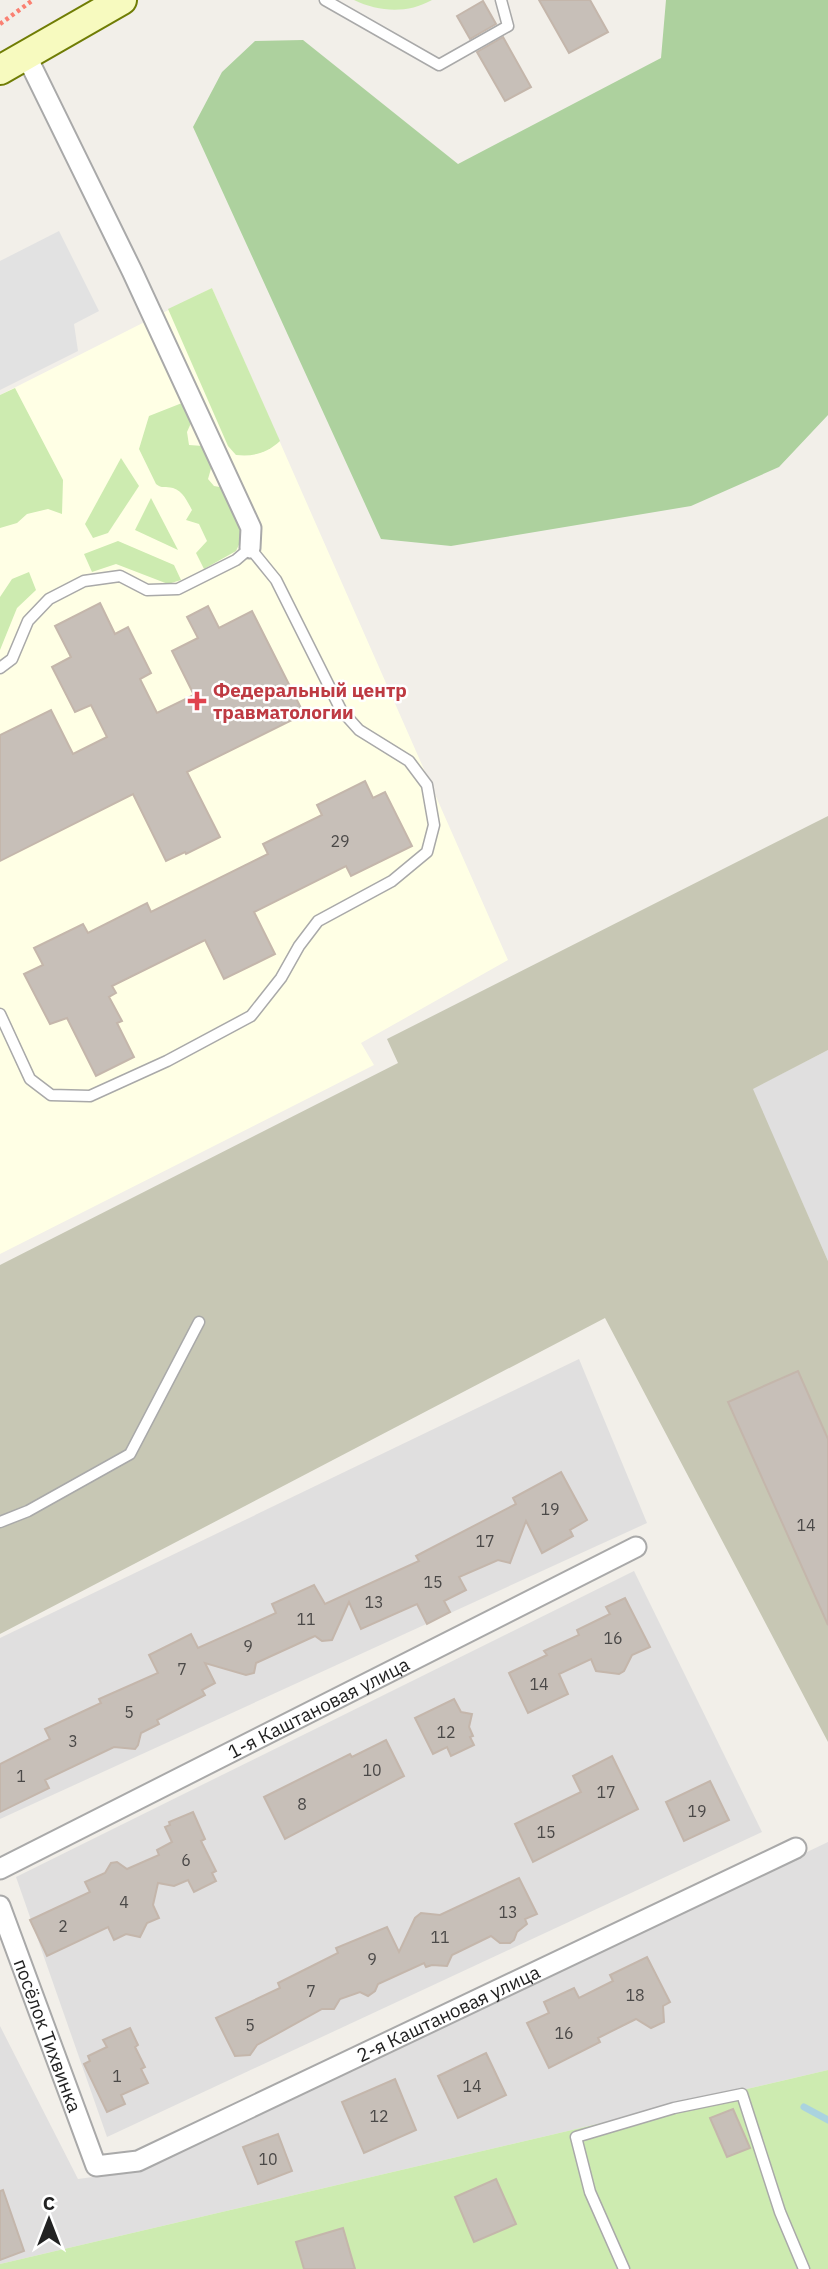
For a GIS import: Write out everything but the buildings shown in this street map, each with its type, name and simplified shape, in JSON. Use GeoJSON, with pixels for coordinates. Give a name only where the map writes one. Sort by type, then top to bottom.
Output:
{"type":"FeatureCollection","features":[{"type":"Feature","properties":{"kind":"main road"},"geometry":{"type":"LineString","coordinates":[[0,70],[122,0]]}},
{"type":"Feature","properties":{"kind":"street"},"geometry":{"type":"LineString","coordinates":[[26,55],[138,284],[251,528],[250,548]]}},
{"type":"Feature","properties":{"kind":"street","name":"1-я Каштановая улица"},"geometry":{"type":"LineString","coordinates":[[0,1869],[636,1547]]}},
{"type":"Feature","properties":{"kind":"street","name":"2-я Каштановая улица"},"geometry":{"type":"LineString","coordinates":[[96,2166],[138,2161],[796,1848]]}},
{"type":"Feature","properties":{"kind":"street","name":"посёлок Тихвинка"},"geometry":{"type":"LineString","coordinates":[[0,1906],[96,2166]]}},
{"type":"Feature","properties":{"kind":"lane"},"geometry":{"type":"LineString","coordinates":[[324,0],[439,65],[508,26],[501,0]]}},
{"type":"Feature","properties":{"kind":"lane"},"geometry":{"type":"LineString","coordinates":[[0,668],[12,659],[28,621],[49,599],[84,581],[120,576],[148,590],[178,589],[236,560],[250,548],[276,580],[341,710],[359,730],[409,761],[427,785],[434,825],[427,852],[392,881],[318,921],[299,946],[281,978],[251,1016],[167,1061],[90,1096],[51,1095],[30,1080],[0,1014]]}},
{"type":"Feature","properties":{"kind":"lane"},"geometry":{"type":"LineString","coordinates":[[0,1522],[28,1511],[130,1454],[199,1322]]}},
{"type":"Feature","properties":{"kind":"lane"},"geometry":{"type":"LineString","coordinates":[[624,2269],[590,2192],[576,2137],[674,2108],[742,2094],[780,2212],[804,2269]]}},
{"type":"Feature","properties":{"kind":"path"},"geometry":{"type":"LineString","coordinates":[[0,24],[33,0]]}},
{"type":"Feature","properties":{"kind":"shaded area"},"geometry":{"type":"Polygon","coordinates":[[[59,231],[99,311],[74,324],[78,351],[0,390],[0,261],[59,231]]]}},
{"type":"Feature","properties":{"kind":"shaded area","name":"Федеральный центр травматологии"},"geometry":{"type":"Polygon","coordinates":[[[212,288],[508,960],[361,1043],[374,1065],[0,1254],[0,395],[212,288]]]}},
{"type":"Feature","properties":{"kind":"shaded area"},"geometry":{"type":"Polygon","coordinates":[[[828,816],[828,1050],[753,1089],[828,1261],[828,1742],[605,1318],[0,1634],[0,1265],[398,1063],[387,1039],[828,816]]]}},
{"type":"Feature","properties":{"kind":"shaded area"},"geometry":{"type":"Polygon","coordinates":[[[828,1050],[828,1261],[752,1089],[828,1050]]]}},
{"type":"Feature","properties":{"kind":"shaded area"},"geometry":{"type":"Polygon","coordinates":[[[579,1359],[647,1523],[0,1819],[0,1638],[579,1359]]]}},
{"type":"Feature","properties":{"kind":"shaded area"},"geometry":{"type":"Polygon","coordinates":[[[634,1571],[762,1832],[107,2137],[16,1877],[634,1571]]]}},
{"type":"Feature","properties":{"kind":"shaded area"},"geometry":{"type":"Polygon","coordinates":[[[828,1842],[828,2070],[0,2264],[0,2026],[78,2179],[138,2171],[828,1842]]]}},
{"type":"Feature","properties":{"kind":"green space"},"geometry":{"type":"Polygon","coordinates":[[[354,0],[432,0],[413,8],[393,10],[354,0]]]}},
{"type":"Feature","properties":{"kind":"green space"},"geometry":{"type":"Polygon","coordinates":[[[666,0],[828,0],[828,415],[779,467],[691,506],[451,546],[381,539],[193,127],[222,72],[255,41],[303,40],[458,164],[661,58],[666,0]]]}},
{"type":"Feature","properties":{"kind":"green space"},"geometry":{"type":"Polygon","coordinates":[[[212,288],[280,441],[260,453],[236,455],[228,446],[168,309],[212,288]]]}},
{"type":"Feature","properties":{"kind":"green space"},"geometry":{"type":"Polygon","coordinates":[[[15,388],[63,480],[62,514],[48,509],[27,514],[17,523],[0,528],[0,395],[15,388]]]}},
{"type":"Feature","properties":{"kind":"green space"},"geometry":{"type":"Polygon","coordinates":[[[182,403],[191,423],[187,432],[189,445],[203,446],[214,458],[208,479],[214,486],[225,488],[244,534],[236,551],[204,569],[196,553],[207,541],[199,524],[186,520],[192,510],[176,489],[156,484],[139,449],[149,416],[182,403]]]}},
{"type":"Feature","properties":{"kind":"green space"},"geometry":{"type":"Polygon","coordinates":[[[121,458],[139,486],[108,533],[93,538],[85,524],[121,458]]]}},
{"type":"Feature","properties":{"kind":"green space"},"geometry":{"type":"Polygon","coordinates":[[[151,498],[178,550],[135,530],[151,498]]]}},
{"type":"Feature","properties":{"kind":"green space"},"geometry":{"type":"Polygon","coordinates":[[[118,541],[174,565],[181,580],[168,584],[116,564],[92,572],[84,554],[118,541]]]}},
{"type":"Feature","properties":{"kind":"green space"},"geometry":{"type":"Polygon","coordinates":[[[29,572],[36,590],[17,608],[0,650],[0,597],[12,579],[29,572]]]}},
{"type":"Feature","properties":{"kind":"green space"},"geometry":{"type":"Polygon","coordinates":[[[828,2070],[828,2269],[0,2269],[0,2264],[828,2070]]]}},
{"type":"Feature","properties":{"kind":"waterway"},"geometry":{"type":"LineString","coordinates":[[804,2107],[828,2120]]}},
{"type":"Feature","properties":{"kind":"place","name":"Федеральный центр травматологии"},"geometry":{"type":"Point","coordinates":[197,701]}}]}
